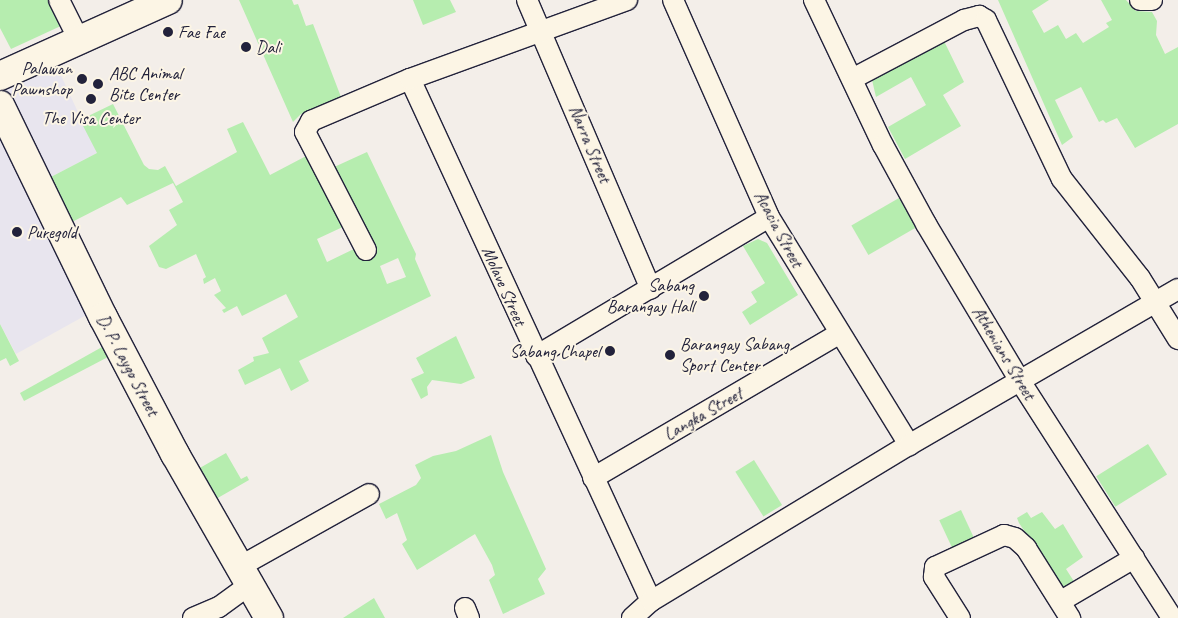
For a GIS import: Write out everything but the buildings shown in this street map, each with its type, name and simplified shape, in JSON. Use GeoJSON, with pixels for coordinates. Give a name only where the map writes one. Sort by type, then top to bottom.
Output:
{"type":"FeatureCollection","features":[{"type":"Feature","properties":{"kind":"main road"},"geometry":{"type":"LineString","coordinates":[[0,76],[168,0]]}},
{"type":"Feature","properties":{"kind":"main road","name":"D. P. Laygo Street"},"geometry":{"type":"LineString","coordinates":[[0,105],[103,317],[244,576],[269,618]]}},
{"type":"Feature","properties":{"kind":"street"},"geometry":{"type":"LineString","coordinates":[[59,0],[79,40]]}},
{"type":"Feature","properties":{"kind":"street","name":"Narra Street"},"geometry":{"type":"LineString","coordinates":[[527,0],[542,30],[651,289]]}},
{"type":"Feature","properties":{"kind":"street"},"geometry":{"type":"LineString","coordinates":[[366,250],[305,132],[306,126],[410,79],[627,0]]}},
{"type":"Feature","properties":{"kind":"street","name":"Acacia Street"},"geometry":{"type":"LineString","coordinates":[[673,0],[769,218],[838,334],[909,445]]}},
{"type":"Feature","properties":{"kind":"street","name":"Athenians Street"},"geometry":{"type":"LineString","coordinates":[[814,0],[926,224],[1020,381],[1172,618]]}},
{"type":"Feature","properties":{"kind":"street"},"geometry":{"type":"LineString","coordinates":[[1140,0],[1152,0]]}},
{"type":"Feature","properties":{"kind":"street"},"geometry":{"type":"LineString","coordinates":[[852,79],[964,20],[979,16],[986,20],[1062,179],[1140,278],[1178,340]]}},
{"type":"Feature","properties":{"kind":"street","name":"Molave Street"},"geometry":{"type":"LineString","coordinates":[[410,79],[536,356],[651,601]]}},
{"type":"Feature","properties":{"kind":"street"},"geometry":{"type":"LineString","coordinates":[[536,356],[769,218]]}},
{"type":"Feature","properties":{"kind":"street"},"geometry":{"type":"LineString","coordinates":[[632,618],[651,601],[909,445],[1178,289]]}},
{"type":"Feature","properties":{"kind":"street","name":"Langka Street"},"geometry":{"type":"LineString","coordinates":[[593,478],[838,334]]}},
{"type":"Feature","properties":{"kind":"street"},"geometry":{"type":"LineString","coordinates":[[193,618],[219,607],[244,576],[368,494]]}},
{"type":"Feature","properties":{"kind":"street"},"geometry":{"type":"LineString","coordinates":[[960,618],[934,577],[935,567],[1004,536],[1015,538],[1026,548],[1066,610],[1134,558]]}},
{"type":"Feature","properties":{"kind":"shaded area"},"geometry":{"type":"Polygon","coordinates":[[[57,67],[97,153],[49,178],[5,94],[9,88],[57,67]]]}},
{"type":"Feature","properties":{"kind":"shaded area"},"geometry":{"type":"Polygon","coordinates":[[[0,108],[97,309],[16,354],[0,324],[0,108]]]}},
{"type":"Feature","properties":{"kind":"green space"},"geometry":{"type":"Polygon","coordinates":[[[0,0],[50,0],[63,25],[11,49],[0,28],[0,0]]]}},
{"type":"Feature","properties":{"kind":"green space"},"geometry":{"type":"Polygon","coordinates":[[[239,0],[292,0],[294,5],[298,4],[306,26],[313,24],[341,97],[301,114],[293,122],[239,0]]]}},
{"type":"Feature","properties":{"kind":"green space"},"geometry":{"type":"Polygon","coordinates":[[[413,0],[450,0],[456,12],[423,25],[413,0]]]}},
{"type":"Feature","properties":{"kind":"green space"},"geometry":{"type":"Polygon","coordinates":[[[998,0],[1049,0],[1032,11],[1044,33],[1058,25],[1066,39],[1076,33],[1083,43],[1109,27],[1106,23],[1112,20],[1101,0],[1126,0],[1136,11],[1152,12],[1157,21],[1156,35],[1165,54],[1178,47],[1178,124],[1135,148],[1117,118],[1106,123],[1103,120],[1099,122],[1081,87],[1055,100],[1073,137],[1062,145],[998,0]]]}},
{"type":"Feature","properties":{"kind":"green space"},"geometry":{"type":"Polygon","coordinates":[[[944,41],[964,82],[943,95],[961,126],[905,159],[888,127],[926,105],[911,77],[876,97],[872,80],[944,41]]]}},
{"type":"Feature","properties":{"kind":"green space"},"geometry":{"type":"Polygon","coordinates":[[[113,104],[144,165],[149,169],[158,170],[165,166],[176,186],[237,152],[227,129],[243,122],[270,175],[310,154],[347,225],[317,239],[327,262],[358,247],[332,168],[367,152],[416,254],[415,259],[431,296],[299,361],[309,381],[291,391],[280,368],[245,385],[238,370],[254,361],[253,357],[269,353],[262,338],[298,317],[286,294],[242,316],[237,306],[224,313],[222,310],[226,308],[214,295],[221,291],[215,278],[204,284],[203,279],[206,277],[196,254],[166,269],[159,267],[149,246],[177,225],[169,210],[183,202],[173,183],[127,205],[121,197],[72,222],[49,178],[97,153],[80,120],[113,104]],[[398,258],[380,266],[387,284],[406,277],[398,258]]]}},
{"type":"Feature","properties":{"kind":"green space"},"geometry":{"type":"Polygon","coordinates":[[[899,198],[916,227],[868,255],[851,226],[899,198]]]}},
{"type":"Feature","properties":{"kind":"green space"},"geometry":{"type":"Polygon","coordinates":[[[758,239],[767,243],[798,295],[750,325],[742,312],[757,302],[751,292],[765,283],[743,246],[758,239]]]}},
{"type":"Feature","properties":{"kind":"green space"},"geometry":{"type":"Polygon","coordinates":[[[0,324],[19,361],[10,366],[6,358],[0,361],[0,324]]]}},
{"type":"Feature","properties":{"kind":"green space"},"geometry":{"type":"Polygon","coordinates":[[[456,336],[475,378],[461,384],[432,380],[427,387],[428,395],[421,399],[411,379],[424,373],[416,358],[456,336]]]}},
{"type":"Feature","properties":{"kind":"green space"},"geometry":{"type":"Polygon","coordinates":[[[102,347],[108,357],[24,401],[20,393],[102,347]]]}},
{"type":"Feature","properties":{"kind":"green space"},"geometry":{"type":"Polygon","coordinates":[[[491,435],[503,472],[546,569],[538,579],[545,594],[503,614],[489,580],[495,575],[492,565],[475,534],[417,570],[402,544],[407,540],[397,513],[386,519],[379,504],[416,485],[421,478],[415,465],[433,456],[456,451],[491,435]]]}},
{"type":"Feature","properties":{"kind":"green space"},"geometry":{"type":"Polygon","coordinates":[[[1148,444],[1167,475],[1115,507],[1096,476],[1148,444]]]}},
{"type":"Feature","properties":{"kind":"green space"},"geometry":{"type":"Polygon","coordinates":[[[226,453],[241,479],[247,476],[249,480],[216,499],[198,469],[226,453]]]}},
{"type":"Feature","properties":{"kind":"green space"},"geometry":{"type":"Polygon","coordinates":[[[754,460],[782,505],[763,517],[735,472],[754,460]]]}},
{"type":"Feature","properties":{"kind":"green space"},"geometry":{"type":"Polygon","coordinates":[[[961,510],[975,540],[953,550],[939,520],[961,510]]]}},
{"type":"Feature","properties":{"kind":"green space"},"geometry":{"type":"Polygon","coordinates":[[[1027,512],[1031,518],[1042,512],[1055,529],[1063,524],[1083,557],[1066,569],[1075,583],[1064,590],[1019,523],[1017,518],[1027,512]]]}},
{"type":"Feature","properties":{"kind":"green space"},"geometry":{"type":"Polygon","coordinates":[[[374,598],[385,618],[343,618],[374,598]]]}},
{"type":"Feature","properties":{"kind":"place","name":"Fae Fae"},"geometry":{"type":"Point","coordinates":[168,32]}},
{"type":"Feature","properties":{"kind":"place","name":"Dali"},"geometry":{"type":"Point","coordinates":[246,47]}},
{"type":"Feature","properties":{"kind":"place","name":"Palawan Pawnshop"},"geometry":{"type":"Point","coordinates":[82,79]}},
{"type":"Feature","properties":{"kind":"place","name":"ABC Animal Bite Center"},"geometry":{"type":"Point","coordinates":[98,84]}},
{"type":"Feature","properties":{"kind":"place","name":"The Visa Center"},"geometry":{"type":"Point","coordinates":[91,99]}},
{"type":"Feature","properties":{"kind":"place","name":"Puregold"},"geometry":{"type":"Point","coordinates":[17,232]}},
{"type":"Feature","properties":{"kind":"place","name":"Sabang Barangay Hall"},"geometry":{"type":"Point","coordinates":[704,296]}},
{"type":"Feature","properties":{"kind":"place","name":"Sabang Chapel"},"geometry":{"type":"Point","coordinates":[610,351]}},
{"type":"Feature","properties":{"kind":"place","name":"Barangay Sabang Sport Center"},"geometry":{"type":"Point","coordinates":[670,355]}}]}
